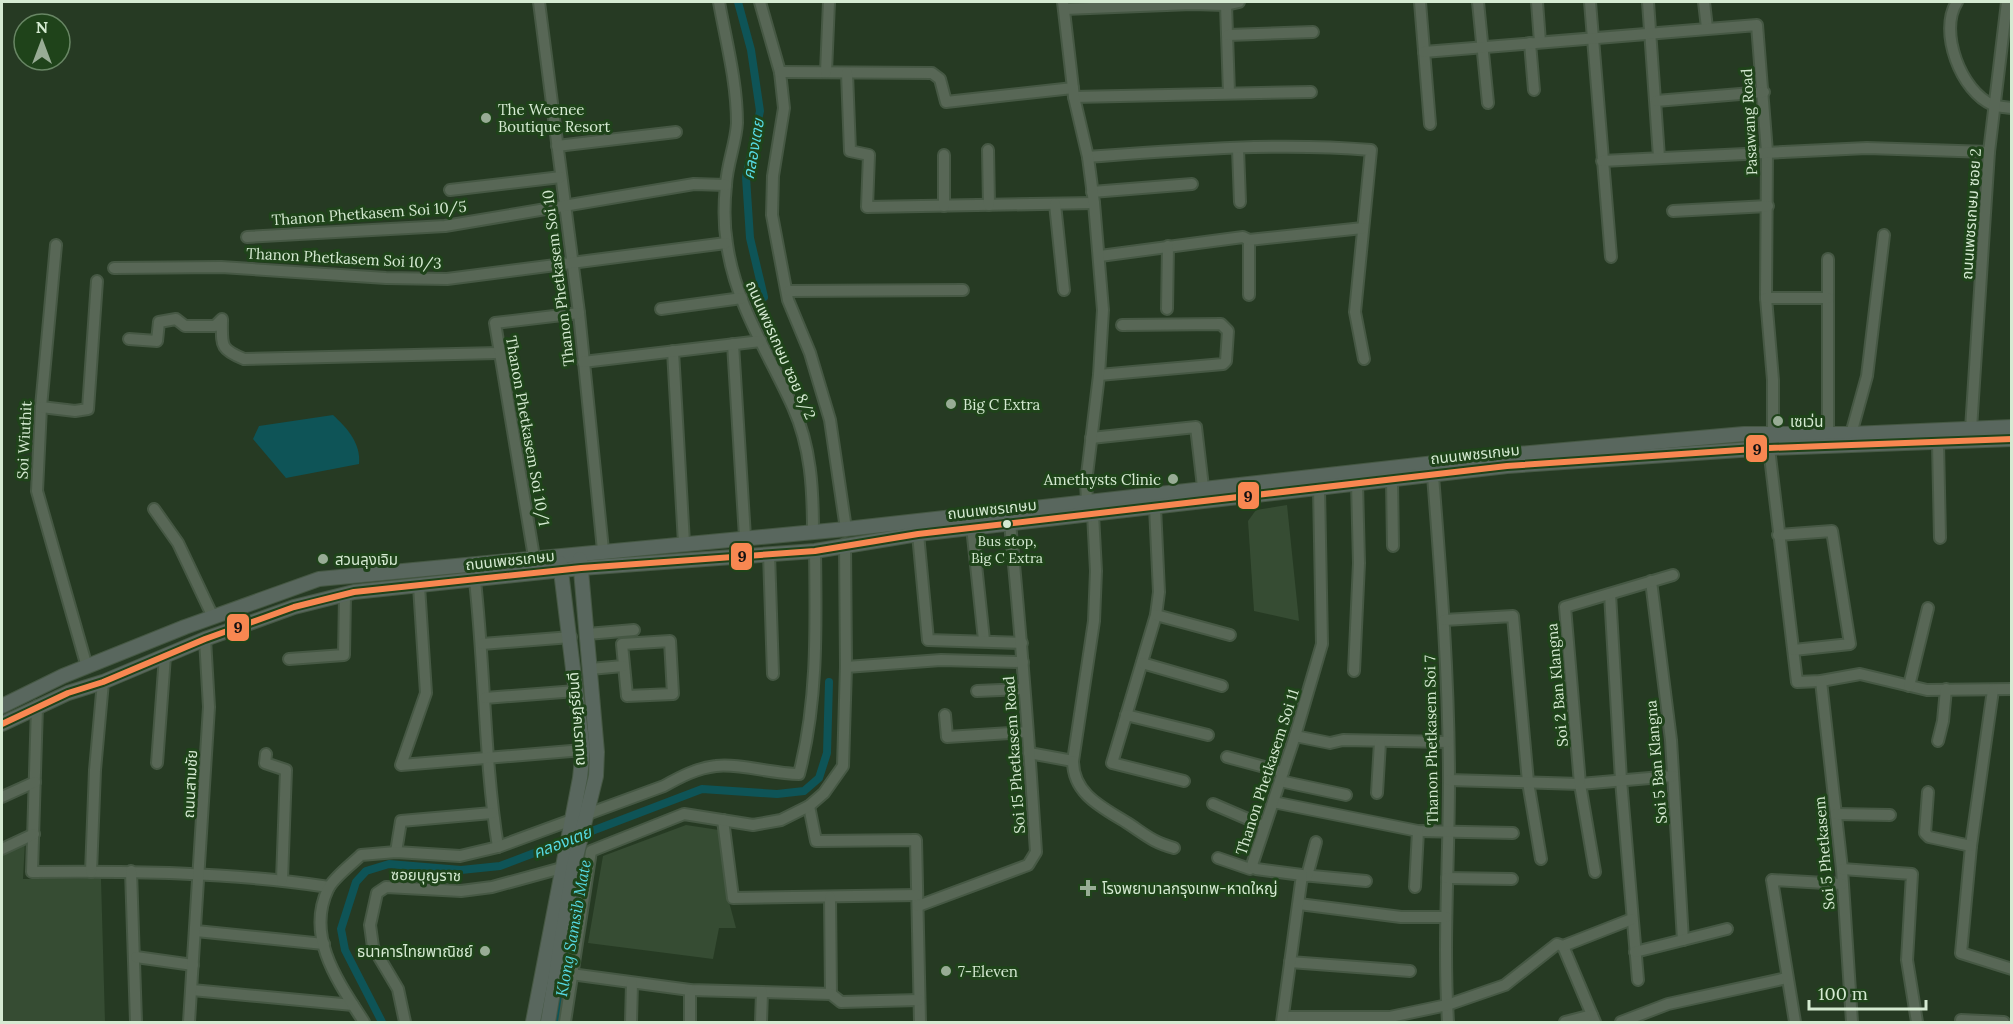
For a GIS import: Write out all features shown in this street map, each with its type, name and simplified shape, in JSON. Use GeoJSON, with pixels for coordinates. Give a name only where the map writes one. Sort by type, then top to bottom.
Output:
{"type":"FeatureCollection","features":[{"type":"Feature","properties":{"kind":"main road","name":"ถนนเพชรเกษม"},"geometry":{"type":"LineString","coordinates":[[2,706],[87,667],[213,617],[319,579],[578,552],[846,529],[1203,487],[1507,460],[1771,442],[1828,434],[2012,427]]}},
{"type":"Feature","properties":{"kind":"main road","name":"ถนนเพชรเกษม"},"geometry":{"type":"LineString","coordinates":[[1771,442],[1938,443],[2012,439]]}},
{"type":"Feature","properties":{"kind":"main road","name":"ถนนเพชรเกษม"},"geometry":{"type":"LineString","coordinates":[[2,724],[68,693],[104,682],[205,639],[294,607],[345,595],[581,568],[815,551],[845,544],[972,527],[1433,476],[1507,460]]}},
{"type":"Feature","properties":{"kind":"main road","name":"ถนนราษฎร์ยินดี"},"geometry":{"type":"LineString","coordinates":[[533,1023],[568,866],[588,812],[596,776],[597,752],[578,552]]}},
{"type":"Feature","properties":{"kind":"main road","name":"ถนนราษฎร์ยินดี"},"geometry":{"type":"LineString","coordinates":[[548,1023],[583,750],[571,637],[559,555]]}},
{"type":"Feature","properties":{"kind":"main road"},"geometry":{"type":"LineString","coordinates":[[199,623],[205,639]]}},
{"type":"Feature","properties":{"kind":"street","name":"Thanon Phetkasem Soi 10"},"geometry":{"type":"LineString","coordinates":[[539,2],[579,313],[603,550]]}},
{"type":"Feature","properties":{"kind":"street","name":"ถนนเพชรเกษม ซอย 8/2"},"geometry":{"type":"LineString","coordinates":[[718,2],[734,82],[737,124],[726,185],[726,243],[734,278],[765,354],[794,408],[808,454],[813,486],[813,532]]}},
{"type":"Feature","properties":{"kind":"street"},"geometry":{"type":"LineString","coordinates":[[760,2],[780,72],[784,108],[773,176],[772,215],[789,291],[788,300],[810,352],[830,420],[846,529]]}},
{"type":"Feature","properties":{"kind":"street"},"geometry":{"type":"LineString","coordinates":[[826,72],[829,2]]}},
{"type":"Feature","properties":{"kind":"street"},"geometry":{"type":"LineString","coordinates":[[1174,848],[1155,843],[1088,799],[1076,775],[1073,761],[1094,621],[1096,571],[1093,514],[1087,500],[1086,483],[1104,310],[1088,157],[1074,92],[1064,5],[1192,3],[1226,5],[1239,2]]}},
{"type":"Feature","properties":{"kind":"street"},"geometry":{"type":"LineString","coordinates":[[1420,2],[1430,124]]}},
{"type":"Feature","properties":{"kind":"street"},"geometry":{"type":"LineString","coordinates":[[1478,2],[1488,103]]}},
{"type":"Feature","properties":{"kind":"street"},"geometry":{"type":"LineString","coordinates":[[1534,90],[1537,2]]}},
{"type":"Feature","properties":{"kind":"street"},"geometry":{"type":"LineString","coordinates":[[1590,2],[1611,257]]}},
{"type":"Feature","properties":{"kind":"street"},"geometry":{"type":"LineString","coordinates":[[1648,2],[1659,157]]}},
{"type":"Feature","properties":{"kind":"street"},"geometry":{"type":"LineString","coordinates":[[1704,2],[1707,28]]}},
{"type":"Feature","properties":{"kind":"street"},"geometry":{"type":"LineString","coordinates":[[1957,2],[1949,19],[1948,30],[1952,47],[1971,88],[1994,105],[2012,108]]}},
{"type":"Feature","properties":{"kind":"street","name":"ถนนเพชรเกษม ซอย 2"},"geometry":{"type":"LineString","coordinates":[[1971,429],[1989,152],[2007,2]]}},
{"type":"Feature","properties":{"kind":"street"},"geometry":{"type":"LineString","coordinates":[[1226,5],[1229,93]]}},
{"type":"Feature","properties":{"kind":"street","name":"Pasawang Road"},"geometry":{"type":"LineString","coordinates":[[1424,52],[1757,25],[1767,152],[1766,298],[1773,380],[1771,442],[1779,535],[1797,682],[1821,681]]}},
{"type":"Feature","properties":{"kind":"street"},"geometry":{"type":"LineString","coordinates":[[1228,35],[1312,32]]}},
{"type":"Feature","properties":{"kind":"street"},"geometry":{"type":"LineString","coordinates":[[780,72],[932,73],[940,79],[946,102],[1074,92],[1311,92]]}},
{"type":"Feature","properties":{"kind":"street"},"geometry":{"type":"LineString","coordinates":[[847,73],[850,151],[869,155],[867,207],[1094,203]]}},
{"type":"Feature","properties":{"kind":"street"},"geometry":{"type":"LineString","coordinates":[[1656,101],[1764,92]]}},
{"type":"Feature","properties":{"kind":"street"},"geometry":{"type":"LineString","coordinates":[[557,146],[676,132]]}},
{"type":"Feature","properties":{"kind":"street"},"geometry":{"type":"LineString","coordinates":[[1088,157],[1337,146],[1371,150],[1355,312],[1364,359]]}},
{"type":"Feature","properties":{"kind":"street"},"geometry":{"type":"LineString","coordinates":[[1602,161],[1867,148],[1989,152]]}},
{"type":"Feature","properties":{"kind":"street"},"geometry":{"type":"LineString","coordinates":[[1238,149],[1240,202]]}},
{"type":"Feature","properties":{"kind":"street"},"geometry":{"type":"LineString","coordinates":[[988,150],[989,205]]}},
{"type":"Feature","properties":{"kind":"street"},"geometry":{"type":"LineString","coordinates":[[944,156],[944,206]]}},
{"type":"Feature","properties":{"kind":"street"},"geometry":{"type":"LineString","coordinates":[[450,190],[561,177]]}},
{"type":"Feature","properties":{"kind":"street","name":"Thanon Phetkasem Soi 10/5"},"geometry":{"type":"LineString","coordinates":[[247,237],[446,226],[565,204],[694,184],[726,185]]}},
{"type":"Feature","properties":{"kind":"street"},"geometry":{"type":"LineString","coordinates":[[1092,192],[1192,184]]}},
{"type":"Feature","properties":{"kind":"street"},"geometry":{"type":"LineString","coordinates":[[1054,204],[1064,290]]}},
{"type":"Feature","properties":{"kind":"street"},"geometry":{"type":"LineString","coordinates":[[1673,211],[1768,206]]}},
{"type":"Feature","properties":{"kind":"street"},"geometry":{"type":"LineString","coordinates":[[1100,256],[1244,237],[1250,240],[1363,228]]}},
{"type":"Feature","properties":{"kind":"street"},"geometry":{"type":"LineString","coordinates":[[1851,434],[1867,376],[1884,235]]}},
{"type":"Feature","properties":{"kind":"street"},"geometry":{"type":"LineString","coordinates":[[1250,240],[1250,295]]}},
{"type":"Feature","properties":{"kind":"street","name":"Thanon Phetkasem Soi 10/3"},"geometry":{"type":"LineString","coordinates":[[114,268],[221,267],[386,278],[447,279],[726,243]]}},
{"type":"Feature","properties":{"kind":"street","name":"Soi Wiuthit"},"geometry":{"type":"LineString","coordinates":[[56,244],[41,406],[37,492],[87,667]]}},
{"type":"Feature","properties":{"kind":"street"},"geometry":{"type":"LineString","coordinates":[[1167,309],[1168,246]]}},
{"type":"Feature","properties":{"kind":"street"},"geometry":{"type":"LineString","coordinates":[[1828,260],[1828,434]]}},
{"type":"Feature","properties":{"kind":"street"},"geometry":{"type":"LineString","coordinates":[[41,406],[75,411],[88,409],[97,281]]}},
{"type":"Feature","properties":{"kind":"street"},"geometry":{"type":"LineString","coordinates":[[789,291],[963,290]]}},
{"type":"Feature","properties":{"kind":"street"},"geometry":{"type":"LineString","coordinates":[[661,309],[742,298]]}},
{"type":"Feature","properties":{"kind":"street"},"geometry":{"type":"LineString","coordinates":[[1766,298],[1828,298]]}},
{"type":"Feature","properties":{"kind":"street","name":"Thanon Phetkasem Soi 10/1"},"geometry":{"type":"LineString","coordinates":[[534,557],[498,353],[495,323],[579,313]]}},
{"type":"Feature","properties":{"kind":"street"},"geometry":{"type":"LineString","coordinates":[[129,339],[158,341],[159,322],[176,319],[185,326],[215,326],[222,319],[222,346],[227,352],[244,359],[498,353]]}},
{"type":"Feature","properties":{"kind":"street"},"geometry":{"type":"LineString","coordinates":[[1099,375],[1223,364],[1226,361],[1228,331],[1221,324],[1122,325]]}},
{"type":"Feature","properties":{"kind":"street"},"geometry":{"type":"LineString","coordinates":[[583,362],[761,341]]}},
{"type":"Feature","properties":{"kind":"street"},"geometry":{"type":"LineString","coordinates":[[733,344],[745,537]]}},
{"type":"Feature","properties":{"kind":"street"},"geometry":{"type":"LineString","coordinates":[[673,351],[684,543]]}},
{"type":"Feature","properties":{"kind":"street"},"geometry":{"type":"LineString","coordinates":[[1091,438],[1196,427],[1203,487]]}},
{"type":"Feature","properties":{"kind":"street"},"geometry":{"type":"LineString","coordinates":[[1938,443],[1940,538]]}},
{"type":"Feature","properties":{"kind":"street","name":"Thanon Phetkasem Soi 7"},"geometry":{"type":"LineString","coordinates":[[1433,476],[1444,620],[1448,742],[1446,917],[1448,1023]]}},
{"type":"Feature","properties":{"kind":"street"},"geometry":{"type":"LineString","coordinates":[[1392,479],[1393,546]]}},
{"type":"Feature","properties":{"kind":"street"},"geometry":{"type":"LineString","coordinates":[[1354,671],[1359,563],[1358,483]]}},
{"type":"Feature","properties":{"kind":"street","name":"Thanon Phetkasem Soi 11"},"geometry":{"type":"LineString","coordinates":[[1319,489],[1322,644],[1295,736],[1251,869],[1366,881]]}},
{"type":"Feature","properties":{"kind":"street"},"geometry":{"type":"LineString","coordinates":[[1155,507],[1159,592],[1156,615],[1112,763],[1184,782]]}},
{"type":"Feature","properties":{"kind":"street"},"geometry":{"type":"LineString","coordinates":[[154,509],[178,543],[213,617]]}},
{"type":"Feature","properties":{"kind":"street","name":"Soi 15 Phetkasem Road"},"geometry":{"type":"LineString","coordinates":[[723,820],[733,898],[830,897],[917,901],[1028,866],[1036,852],[1023,689],[1022,643],[1010,523]]}},
{"type":"Feature","properties":{"kind":"street"},"geometry":{"type":"LineString","coordinates":[[972,527],[984,640]]}},
{"type":"Feature","properties":{"kind":"street"},"geometry":{"type":"LineString","coordinates":[[1779,535],[1832,531],[1851,644],[1794,650]]}},
{"type":"Feature","properties":{"kind":"street"},"geometry":{"type":"LineString","coordinates":[[918,534],[928,639],[1022,643]]}},
{"type":"Feature","properties":{"kind":"street"},"geometry":{"type":"LineString","coordinates":[[565,1023],[591,851],[684,814],[753,825],[780,820],[809,806],[824,793],[843,766],[846,667],[845,544]]}},
{"type":"Feature","properties":{"kind":"street"},"geometry":{"type":"LineString","coordinates":[[364,1023],[326,958],[320,917],[329,887],[361,855],[396,852],[460,856],[498,847],[588,812],[664,786],[688,773],[717,765],[782,774],[799,774],[809,737],[813,700],[816,622],[815,551]]}},
{"type":"Feature","properties":{"kind":"street"},"geometry":{"type":"LineString","coordinates":[[769,554],[773,674]]}},
{"type":"Feature","properties":{"kind":"street","name":"Soi 2 Ban Klangna"},"geometry":{"type":"LineString","coordinates":[[1595,872],[1580,784],[1565,607],[1673,575]]}},
{"type":"Feature","properties":{"kind":"street"},"geometry":{"type":"LineString","coordinates":[[475,580],[482,644],[487,757],[492,813],[498,847]]}},
{"type":"Feature","properties":{"kind":"street","name":"Soi 5 Ban Klangna"},"geometry":{"type":"LineString","coordinates":[[1651,581],[1671,741],[1683,940]]}},
{"type":"Feature","properties":{"kind":"street"},"geometry":{"type":"LineString","coordinates":[[419,586],[426,693],[401,765],[583,750]]}},
{"type":"Feature","properties":{"kind":"street"},"geometry":{"type":"LineString","coordinates":[[1610,594],[1621,780],[1638,980]]}},
{"type":"Feature","properties":{"kind":"street"},"geometry":{"type":"LineString","coordinates":[[289,658],[344,655],[345,595]]}},
{"type":"Feature","properties":{"kind":"street"},"geometry":{"type":"LineString","coordinates":[[1909,686],[1928,608]]}},
{"type":"Feature","properties":{"kind":"street"},"geometry":{"type":"LineString","coordinates":[[1156,615],[1230,635]]}},
{"type":"Feature","properties":{"kind":"street"},"geometry":{"type":"LineString","coordinates":[[1444,620],[1513,616],[1528,782],[1541,860]]}},
{"type":"Feature","properties":{"kind":"street"},"geometry":{"type":"LineString","coordinates":[[587,634],[634,630]]}},
{"type":"Feature","properties":{"kind":"street"},"geometry":{"type":"LineString","coordinates":[[482,644],[571,637]]}},
{"type":"Feature","properties":{"kind":"street","name":"ถนนสามชัย"},"geometry":{"type":"LineString","coordinates":[[189,1023],[209,706],[205,639]]}},
{"type":"Feature","properties":{"kind":"street"},"geometry":{"type":"LineString","coordinates":[[670,641],[673,694],[627,696],[623,666],[622,644],[670,641]]}},
{"type":"Feature","properties":{"kind":"street"},"geometry":{"type":"LineString","coordinates":[[157,763],[165,656]]}},
{"type":"Feature","properties":{"kind":"street"},"geometry":{"type":"LineString","coordinates":[[846,667],[941,660],[1023,662]]}},
{"type":"Feature","properties":{"kind":"street"},"geometry":{"type":"LineString","coordinates":[[1142,663],[1222,686]]}},
{"type":"Feature","properties":{"kind":"street"},"geometry":{"type":"LineString","coordinates":[[590,669],[623,666]]}},
{"type":"Feature","properties":{"kind":"street"},"geometry":{"type":"LineString","coordinates":[[1821,681],[1860,674],[1909,686],[1946,689],[2012,689]]}},
{"type":"Feature","properties":{"kind":"street","name":"Soi 5 Phetkasem"},"geometry":{"type":"LineString","coordinates":[[1821,681],[1842,869],[1852,1023]]}},
{"type":"Feature","properties":{"kind":"street"},"geometry":{"type":"LineString","coordinates":[[91,872],[95,770],[104,682]]}},
{"type":"Feature","properties":{"kind":"street"},"geometry":{"type":"LineString","coordinates":[[977,691],[1023,689]]}},
{"type":"Feature","properties":{"kind":"street"},"geometry":{"type":"LineString","coordinates":[[1938,741],[1944,722],[1946,689]]}},
{"type":"Feature","properties":{"kind":"street"},"geometry":{"type":"LineString","coordinates":[[1994,690],[1971,846],[1961,953],[2012,969]]}},
{"type":"Feature","properties":{"kind":"street"},"geometry":{"type":"LineString","coordinates":[[485,698],[576,691]]}},
{"type":"Feature","properties":{"kind":"street"},"geometry":{"type":"LineString","coordinates":[[37,706],[32,872],[131,871],[200,874],[282,880],[329,887]]}},
{"type":"Feature","properties":{"kind":"street"},"geometry":{"type":"LineString","coordinates":[[945,715],[947,737],[1028,732]]}},
{"type":"Feature","properties":{"kind":"street"},"geometry":{"type":"LineString","coordinates":[[1126,715],[1208,735]]}},
{"type":"Feature","properties":{"kind":"street"},"geometry":{"type":"LineString","coordinates":[[1295,736],[1330,743],[1343,740],[1448,742]]}},
{"type":"Feature","properties":{"kind":"street"},"geometry":{"type":"LineString","coordinates":[[1377,793],[1380,742]]}},
{"type":"Feature","properties":{"kind":"street"},"geometry":{"type":"LineString","coordinates":[[1029,753],[1073,761]]}},
{"type":"Feature","properties":{"kind":"street"},"geometry":{"type":"LineString","coordinates":[[266,754],[265,763],[286,770],[282,880]]}},
{"type":"Feature","properties":{"kind":"street"},"geometry":{"type":"LineString","coordinates":[[1227,757],[1281,777],[1346,795]]}},
{"type":"Feature","properties":{"kind":"street"},"geometry":{"type":"LineString","coordinates":[[1449,780],[1580,784],[1673,776]]}},
{"type":"Feature","properties":{"kind":"street"},"geometry":{"type":"LineString","coordinates":[[2,797],[35,782]]}},
{"type":"Feature","properties":{"kind":"street"},"geometry":{"type":"LineString","coordinates":[[1928,792],[1925,833],[1929,837],[1971,846]]}},
{"type":"Feature","properties":{"kind":"street"},"geometry":{"type":"LineString","coordinates":[[1272,802],[1418,831],[1513,833]]}},
{"type":"Feature","properties":{"kind":"street"},"geometry":{"type":"LineString","coordinates":[[1214,804],[1264,825]]}},
{"type":"Feature","properties":{"kind":"street"},"geometry":{"type":"LineString","coordinates":[[809,806],[816,841],[916,840],[920,1023]]}},
{"type":"Feature","properties":{"kind":"street"},"geometry":{"type":"LineString","coordinates":[[396,852],[401,821],[492,813]]}},
{"type":"Feature","properties":{"kind":"street"},"geometry":{"type":"LineString","coordinates":[[1836,814],[1890,814]]}},
{"type":"Feature","properties":{"kind":"street"},"geometry":{"type":"LineString","coordinates":[[1416,887],[1418,831]]}},
{"type":"Feature","properties":{"kind":"street"},"geometry":{"type":"LineString","coordinates":[[2,849],[34,834]]}},
{"type":"Feature","properties":{"kind":"street"},"geometry":{"type":"LineString","coordinates":[[1316,842],[1304,876],[1282,1020],[1390,1017],[1447,1005],[1505,985],[1557,944],[1563,946],[1632,919]]}},
{"type":"Feature","properties":{"kind":"street"},"geometry":{"type":"LineString","coordinates":[[1218,858],[1251,869]]}},
{"type":"Feature","properties":{"kind":"street","name":"ซอยบุญราช"},"geometry":{"type":"LineString","coordinates":[[405,1023],[398,989],[373,948],[370,925],[376,893],[386,888],[461,891],[492,886],[568,866]]}},
{"type":"Feature","properties":{"kind":"street"},"geometry":{"type":"LineString","coordinates":[[1842,869],[1912,874],[1907,960],[1917,1023]]}},
{"type":"Feature","properties":{"kind":"street"},"geometry":{"type":"LineString","coordinates":[[131,871],[136,957],[136,1023]]}},
{"type":"Feature","properties":{"kind":"street"},"geometry":{"type":"LineString","coordinates":[[1447,878],[1512,879]]}},
{"type":"Feature","properties":{"kind":"street"},"geometry":{"type":"LineString","coordinates":[[1795,1023],[1772,880],[1842,884]]}},
{"type":"Feature","properties":{"kind":"street"},"geometry":{"type":"LineString","coordinates":[[830,897],[831,994]]}},
{"type":"Feature","properties":{"kind":"street"},"geometry":{"type":"LineString","coordinates":[[1299,904],[1401,917],[1446,917]]}},
{"type":"Feature","properties":{"kind":"street"},"geometry":{"type":"LineString","coordinates":[[1635,952],[1727,929]]}},
{"type":"Feature","properties":{"kind":"street"},"geometry":{"type":"LineString","coordinates":[[196,931],[324,944]]}},
{"type":"Feature","properties":{"kind":"street"},"geometry":{"type":"LineString","coordinates":[[1563,946],[1594,1019],[1565,1023]]}},
{"type":"Feature","properties":{"kind":"street"},"geometry":{"type":"LineString","coordinates":[[136,957],[194,965]]}},
{"type":"Feature","properties":{"kind":"street"},"geometry":{"type":"LineString","coordinates":[[1290,962],[1410,971]]}},
{"type":"Feature","properties":{"kind":"street"},"geometry":{"type":"LineString","coordinates":[[556,972],[690,990],[831,994],[841,1002],[919,1000]]}},
{"type":"Feature","properties":{"kind":"street"},"geometry":{"type":"LineString","coordinates":[[1622,1023],[1668,1004],[1787,978]]}},
{"type":"Feature","properties":{"kind":"street"},"geometry":{"type":"LineString","coordinates":[[631,1023],[632,983]]}},
{"type":"Feature","properties":{"kind":"street"},"geometry":{"type":"LineString","coordinates":[[192,990],[353,1005]]}},
{"type":"Feature","properties":{"kind":"street"},"geometry":{"type":"LineString","coordinates":[[690,990],[690,1023]]}},
{"type":"Feature","properties":{"kind":"street"},"geometry":{"type":"LineString","coordinates":[[761,1023],[762,993]]}},
{"type":"Feature","properties":{"kind":"street"},"geometry":{"type":"LineString","coordinates":[[1962,1020],[2004,1023]]}},
{"type":"Feature","properties":{"kind":"green space"},"geometry":{"type":"Polygon","coordinates":[[[1287,505],[1299,621],[1254,611],[1248,521],[1256,510],[1287,505]]]}},
{"type":"Feature","properties":{"kind":"green space"},"geometry":{"type":"Polygon","coordinates":[[[686,825],[719,830],[728,898],[736,928],[719,928],[713,959],[588,943],[603,856],[686,825]]]}},
{"type":"Feature","properties":{"kind":"green space"},"geometry":{"type":"Polygon","coordinates":[[[25,841],[23,879],[101,879],[105,1022],[2,1022],[2,853],[25,841]]]}},
{"type":"Feature","properties":{"kind":"water"},"geometry":{"type":"Polygon","coordinates":[[[333,415],[348,431],[355,443],[358,449],[359,464],[286,478],[253,439],[259,426],[333,415]]]}},
{"type":"Feature","properties":{"kind":"waterway","name":"คลองเตย"},"geometry":{"type":"LineString","coordinates":[[738,2],[751,50],[760,111],[746,177],[750,238],[764,297]]}},
{"type":"Feature","properties":{"kind":"waterway","name":"คลองเตย"},"geometry":{"type":"LineString","coordinates":[[382,1022],[345,950],[341,929],[356,882],[366,871],[389,864],[461,870],[500,866],[702,789],[777,794],[804,791],[819,778],[827,753],[829,682]]}},
{"type":"Feature","properties":{"kind":"waterway","name":"Klong Samsib Mate"},"geometry":{"type":"LineString","coordinates":[[556,1022],[582,878]]}},
{"type":"Feature","properties":{"kind":"transit line","name":"9"},"geometry":{"type":"LineString","coordinates":[[2,724],[68,693],[103,682],[205,639],[294,607],[354,592],[581,568],[815,551],[918,534],[1507,466],[1769,448],[2012,439]]}},
{"type":"Feature","properties":{"kind":"place","name":"The Weenee Boutique Resort"},"geometry":{"type":"Point","coordinates":[486,118]}},
{"type":"Feature","properties":{"kind":"place","name":"Big C Extra"},"geometry":{"type":"Point","coordinates":[951,404]}},
{"type":"Feature","properties":{"kind":"place","name":"เซเว่น"},"geometry":{"type":"Point","coordinates":[1778,421]}},
{"type":"Feature","properties":{"kind":"place","name":"Amethysts Clinic"},"geometry":{"type":"Point","coordinates":[1173,479]}},
{"type":"Feature","properties":{"kind":"place","name":"Bus stop, Big C Extra"},"geometry":{"type":"Point","coordinates":[1007,524]}},
{"type":"Feature","properties":{"kind":"place","name":"สวนลุงเจิม"},"geometry":{"type":"Point","coordinates":[323,559]}},
{"type":"Feature","properties":{"kind":"place","name":"โรงพยาบาลกรุงเทพ-หาดใหญ่"},"geometry":{"type":"Point","coordinates":[1088,888]}},
{"type":"Feature","properties":{"kind":"place","name":"ธนาคารไทยพาณิชย์"},"geometry":{"type":"Point","coordinates":[485,951]}},
{"type":"Feature","properties":{"kind":"place","name":"7-Eleven"},"geometry":{"type":"Point","coordinates":[946,971]}}]}
